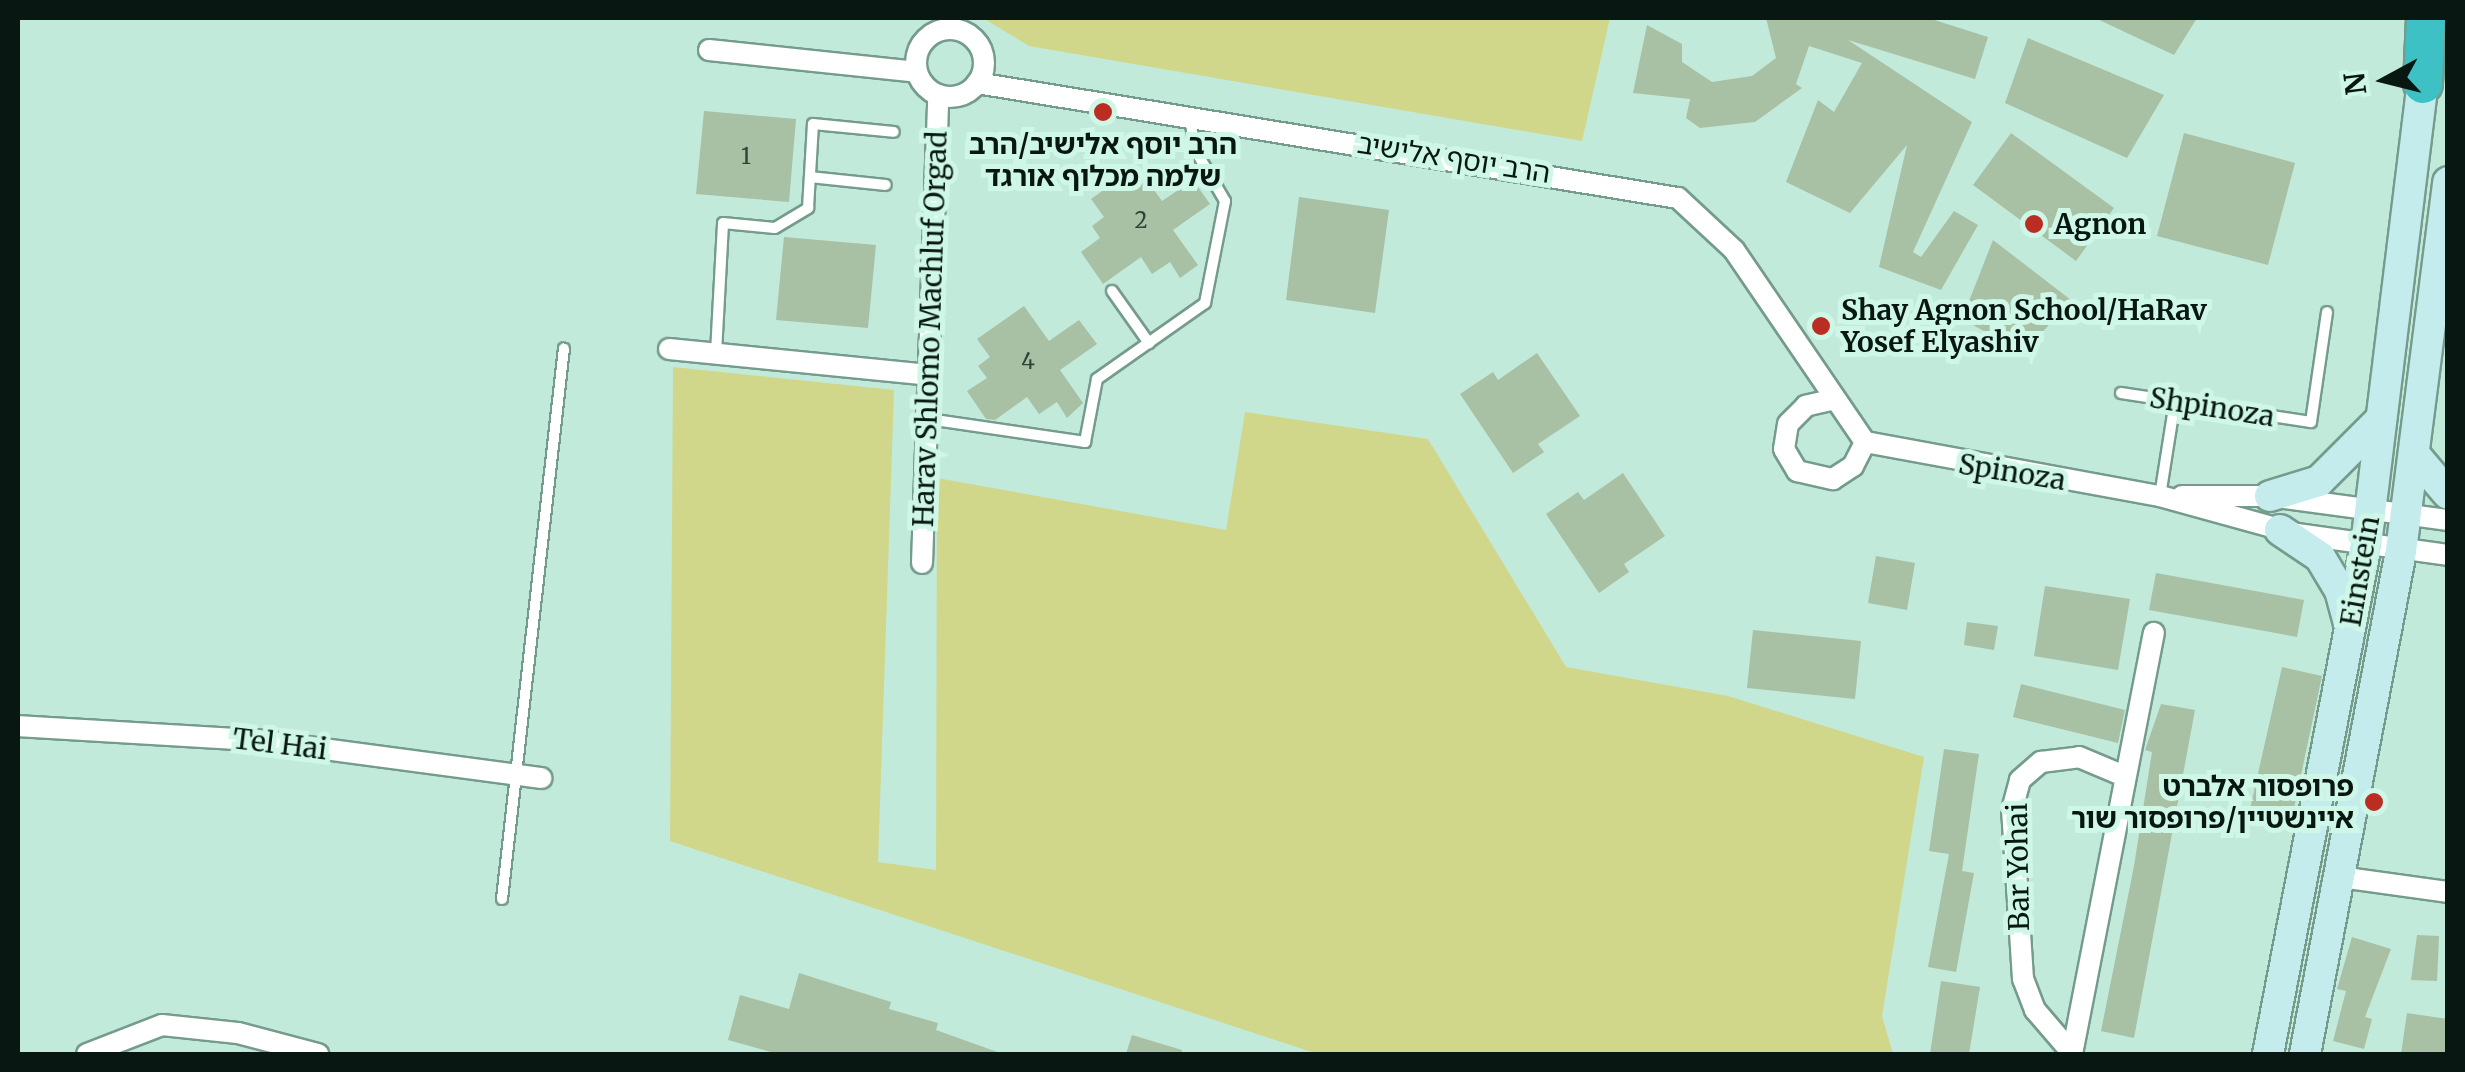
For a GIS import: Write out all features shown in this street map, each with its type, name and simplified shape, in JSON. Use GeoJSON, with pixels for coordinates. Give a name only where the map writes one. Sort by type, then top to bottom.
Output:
{"type":"FeatureCollection","features":[{"type":"Feature","properties":{"kind":"highway"},"geometry":{"type":"LineString","coordinates":[[2423,84],[2426,18]]}},
{"type":"Feature","properties":{"kind":"main road","name":"Einstein"},"geometry":{"type":"LineString","coordinates":[[2268,1054],[2366,545],[2423,84]]}},
{"type":"Feature","properties":{"kind":"main road","name":"Einstein"},"geometry":{"type":"LineString","coordinates":[[2305,1054],[2401,551],[2448,182]]}},
{"type":"Feature","properties":{"kind":"main road"},"geometry":{"type":"LineString","coordinates":[[2270,496],[2319,481],[2382,417]]}},
{"type":"Feature","properties":{"kind":"main road"},"geometry":{"type":"LineString","coordinates":[[2414,454],[2448,494]]}},
{"type":"Feature","properties":{"kind":"main road"},"geometry":{"type":"LineString","coordinates":[[2280,530],[2320,556],[2332,573],[2350,628]]}},
{"type":"Feature","properties":{"kind":"street"},"geometry":{"type":"LineString","coordinates":[[709,50],[917,72],[938,95],[960,96],[978,83],[984,62],[976,40],[944,23],[924,40],[917,72]]}},
{"type":"Feature","properties":{"kind":"street","name":"הרב יוסף אלישיב"},"geometry":{"type":"LineString","coordinates":[[978,83],[1678,198],[1734,250],[1831,400]]}},
{"type":"Feature","properties":{"kind":"street","name":"Harav Shlomo Machluf Orgad"},"geometry":{"type":"LineString","coordinates":[[922,563],[938,95]]}},
{"type":"Feature","properties":{"kind":"street"},"geometry":{"type":"LineString","coordinates":[[669,349],[929,374]]}},
{"type":"Feature","properties":{"kind":"street"},"geometry":{"type":"LineString","coordinates":[[1831,400],[1865,442],[1853,466],[1833,479],[1797,471],[1784,449],[1788,424],[1806,406],[1831,400]]}},
{"type":"Feature","properties":{"kind":"street","name":"Spinoza"},"geometry":{"type":"LineString","coordinates":[[1865,442],[2160,496],[2280,530],[2448,555]]}},
{"type":"Feature","properties":{"kind":"street","name":"Spinoza"},"geometry":{"type":"LineString","coordinates":[[2160,496],[2270,496],[2448,520]]}},
{"type":"Feature","properties":{"kind":"street","name":"Bar Yohai"},"geometry":{"type":"LineString","coordinates":[[2072,1054],[2154,634]]}},
{"type":"Feature","properties":{"kind":"street","name":"Tel Hai"},"geometry":{"type":"LineString","coordinates":[[18,726],[256,740],[541,778]]}},
{"type":"Feature","properties":{"kind":"street","name":"Bar Yohai"},"geometry":{"type":"LineString","coordinates":[[2072,1054],[2042,1022],[2023,979],[2012,810],[2020,780],[2041,762],[2079,757],[2124,776]]}},
{"type":"Feature","properties":{"kind":"street"},"geometry":{"type":"LineString","coordinates":[[2340,877],[2448,892]]}},
{"type":"Feature","properties":{"kind":"street"},"geometry":{"type":"LineString","coordinates":[[87,1054],[162,1025],[238,1034],[318,1054]]}},
{"type":"Feature","properties":{"kind":"lane"},"geometry":{"type":"LineString","coordinates":[[928,420],[1086,442],[1097,380],[1205,303],[1225,202],[1193,146],[1191,116]]}},
{"type":"Feature","properties":{"kind":"lane"},"geometry":{"type":"LineString","coordinates":[[716,354],[723,223],[775,228],[808,208],[813,124],[894,132]]}},
{"type":"Feature","properties":{"kind":"lane"},"geometry":{"type":"LineString","coordinates":[[810,178],[886,185]]}},
{"type":"Feature","properties":{"kind":"lane"},"geometry":{"type":"LineString","coordinates":[[1112,291],[1149,343]]}},
{"type":"Feature","properties":{"kind":"lane","name":"Shpinoza"},"geometry":{"type":"LineString","coordinates":[[2121,393],[2310,422],[2328,312]]}},
{"type":"Feature","properties":{"kind":"lane"},"geometry":{"type":"LineString","coordinates":[[502,899],[564,348]]}},
{"type":"Feature","properties":{"kind":"lane"},"geometry":{"type":"LineString","coordinates":[[2160,496],[2176,401]]}},
{"type":"Feature","properties":{"kind":"green space"},"geometry":{"type":"Polygon","coordinates":[[[983,18],[1610,18],[1582,141],[1029,46],[983,18]]]}},
{"type":"Feature","properties":{"kind":"green space"},"geometry":{"type":"Polygon","coordinates":[[[673,367],[894,390],[878,862],[936,870],[937,478],[1226,530],[1245,412],[1428,439],[1566,667],[1728,696],[1924,757],[1882,1016],[1893,1054],[1318,1054],[670,841],[673,367]]]}},
{"type":"Feature","properties":{"kind":"building"},"geometry":{"type":"Polygon","coordinates":[[[1766,18],[1928,18],[1988,37],[1975,79],[1848,40],[1972,122],[1913,252],[1921,257],[1954,211],[1978,225],[1941,290],[1879,267],[1907,145],[1850,213],[1786,182],[1818,100],[1834,112],[1862,63],[1809,46],[1796,84],[1802,88],[1755,122],[1700,128],[1686,118],[1690,99],[1633,93],[1647,25],[1682,44],[1682,62],[1712,82],[1752,76],[1776,58],[1766,18]]]}},
{"type":"Feature","properties":{"kind":"building"},"geometry":{"type":"Polygon","coordinates":[[[2095,18],[2197,18],[2174,55],[2095,18]]]}},
{"type":"Feature","properties":{"kind":"building"},"geometry":{"type":"Polygon","coordinates":[[[2028,38],[2164,95],[2127,158],[2005,103],[2028,38]]]}},
{"type":"Feature","properties":{"kind":"building"},"geometry":{"type":"Polygon","coordinates":[[[704,111],[796,119],[789,202],[696,194],[704,111]]]}},
{"type":"Feature","properties":{"kind":"building"},"geometry":{"type":"Polygon","coordinates":[[[2011,133],[2114,208],[2076,261],[1973,185],[2011,133]]]}},
{"type":"Feature","properties":{"kind":"building"},"geometry":{"type":"Polygon","coordinates":[[[2184,133],[2295,163],[2268,265],[2157,236],[2184,133]]]}},
{"type":"Feature","properties":{"kind":"building"},"geometry":{"type":"Polygon","coordinates":[[[1137,166],[1162,201],[1193,180],[1210,204],[1173,230],[1198,265],[1180,278],[1170,262],[1152,274],[1141,257],[1103,284],[1081,252],[1100,238],[1092,226],[1104,217],[1091,199],[1137,166]]]}},
{"type":"Feature","properties":{"kind":"building"},"geometry":{"type":"Polygon","coordinates":[[[1299,197],[1389,210],[1375,313],[1286,300],[1299,197]]]}},
{"type":"Feature","properties":{"kind":"building"},"geometry":{"type":"Polygon","coordinates":[[[784,237],[876,245],[868,328],[776,320],[784,237]]]}},
{"type":"Feature","properties":{"kind":"building"},"geometry":{"type":"Polygon","coordinates":[[[1993,240],[2071,300],[2024,353],[1962,319],[1993,240]]]}},
{"type":"Feature","properties":{"kind":"building"},"geometry":{"type":"Polygon","coordinates":[[[1024,306],[1049,341],[1079,320],[1097,344],[1060,370],[1083,403],[1067,418],[1057,402],[1039,414],[1027,397],[995,420],[986,419],[967,391],[987,378],[978,366],[990,357],[977,339],[1024,306]]]}},
{"type":"Feature","properties":{"kind":"building"},"geometry":{"type":"Polygon","coordinates":[[[1537,353],[1580,416],[1538,444],[1544,452],[1513,473],[1460,394],[1493,372],[1498,380],[1537,353]]]}},
{"type":"Feature","properties":{"kind":"building"},"geometry":{"type":"Polygon","coordinates":[[[1623,473],[1665,536],[1624,564],[1629,572],[1599,593],[1546,514],[1578,492],[1584,500],[1623,473]]]}},
{"type":"Feature","properties":{"kind":"building"},"geometry":{"type":"Polygon","coordinates":[[[1876,556],[1915,563],[1907,610],[1868,603],[1876,556]]]}},
{"type":"Feature","properties":{"kind":"building"},"geometry":{"type":"Polygon","coordinates":[[[2156,573],[2304,600],[2297,637],[2149,610],[2156,573]]]}},
{"type":"Feature","properties":{"kind":"building"},"geometry":{"type":"Polygon","coordinates":[[[2045,586],[2130,599],[2118,670],[2034,656],[2045,586]]]}},
{"type":"Feature","properties":{"kind":"building"},"geometry":{"type":"Polygon","coordinates":[[[1967,622],[1998,626],[1994,650],[1964,645],[1967,622]]]}},
{"type":"Feature","properties":{"kind":"building"},"geometry":{"type":"Polygon","coordinates":[[[1753,630],[1861,641],[1855,699],[1747,688],[1753,630]]]}},
{"type":"Feature","properties":{"kind":"building"},"geometry":{"type":"Polygon","coordinates":[[[2282,667],[2322,676],[2290,827],[2248,818],[2282,667]]]}},
{"type":"Feature","properties":{"kind":"building"},"geometry":{"type":"Polygon","coordinates":[[[2021,684],[2125,710],[2118,743],[2013,717],[2021,684]]]}},
{"type":"Feature","properties":{"kind":"building"},"geometry":{"type":"Polygon","coordinates":[[[2161,704],[2195,710],[2134,1038],[2101,1031],[2152,752],[2145,750],[2161,704]]]}},
{"type":"Feature","properties":{"kind":"building"},"geometry":{"type":"Polygon","coordinates":[[[1944,749],[1979,754],[1962,871],[1974,873],[1956,972],[1928,967],[1949,854],[1929,851],[1944,749]]]}},
{"type":"Feature","properties":{"kind":"building"},"geometry":{"type":"Polygon","coordinates":[[[2417,935],[2439,936],[2437,981],[2411,980],[2417,935]]]}},
{"type":"Feature","properties":{"kind":"building"},"geometry":{"type":"Polygon","coordinates":[[[2352,937],[2391,949],[2365,1017],[2372,1019],[2364,1049],[2333,1041],[2346,991],[2337,989],[2352,937]]]}},
{"type":"Feature","properties":{"kind":"building"},"geometry":{"type":"Polygon","coordinates":[[[799,973],[891,1002],[889,1009],[938,1023],[936,1030],[1003,1054],[778,1054],[728,1040],[740,995],[789,1009],[799,973]]]}},
{"type":"Feature","properties":{"kind":"building"},"geometry":{"type":"Polygon","coordinates":[[[1941,981],[1980,987],[1969,1054],[1930,1054],[1941,981]]]}},
{"type":"Feature","properties":{"kind":"building"},"geometry":{"type":"Polygon","coordinates":[[[2407,1013],[2448,1019],[2448,1054],[2401,1054],[2407,1013]]]}},
{"type":"Feature","properties":{"kind":"building"},"geometry":{"type":"Polygon","coordinates":[[[1132,1035],[1182,1050],[1181,1054],[1126,1054],[1132,1035]]]}},
{"type":"Feature","properties":{"kind":"place","name":"הרב יוסף אלישיב/הרב שלמה מכלוף אורגד"},"geometry":{"type":"Point","coordinates":[1103,112]}},
{"type":"Feature","properties":{"kind":"place","name":"Agnon"},"geometry":{"type":"Point","coordinates":[2034,224]}},
{"type":"Feature","properties":{"kind":"place","name":"Shay Agnon School/HaRav Yosef Elyashiv"},"geometry":{"type":"Point","coordinates":[1821,326]}},
{"type":"Feature","properties":{"kind":"place","name":"פרופסור אלברט איינשטיין/פרופסור שור"},"geometry":{"type":"Point","coordinates":[2374,802]}}]}
